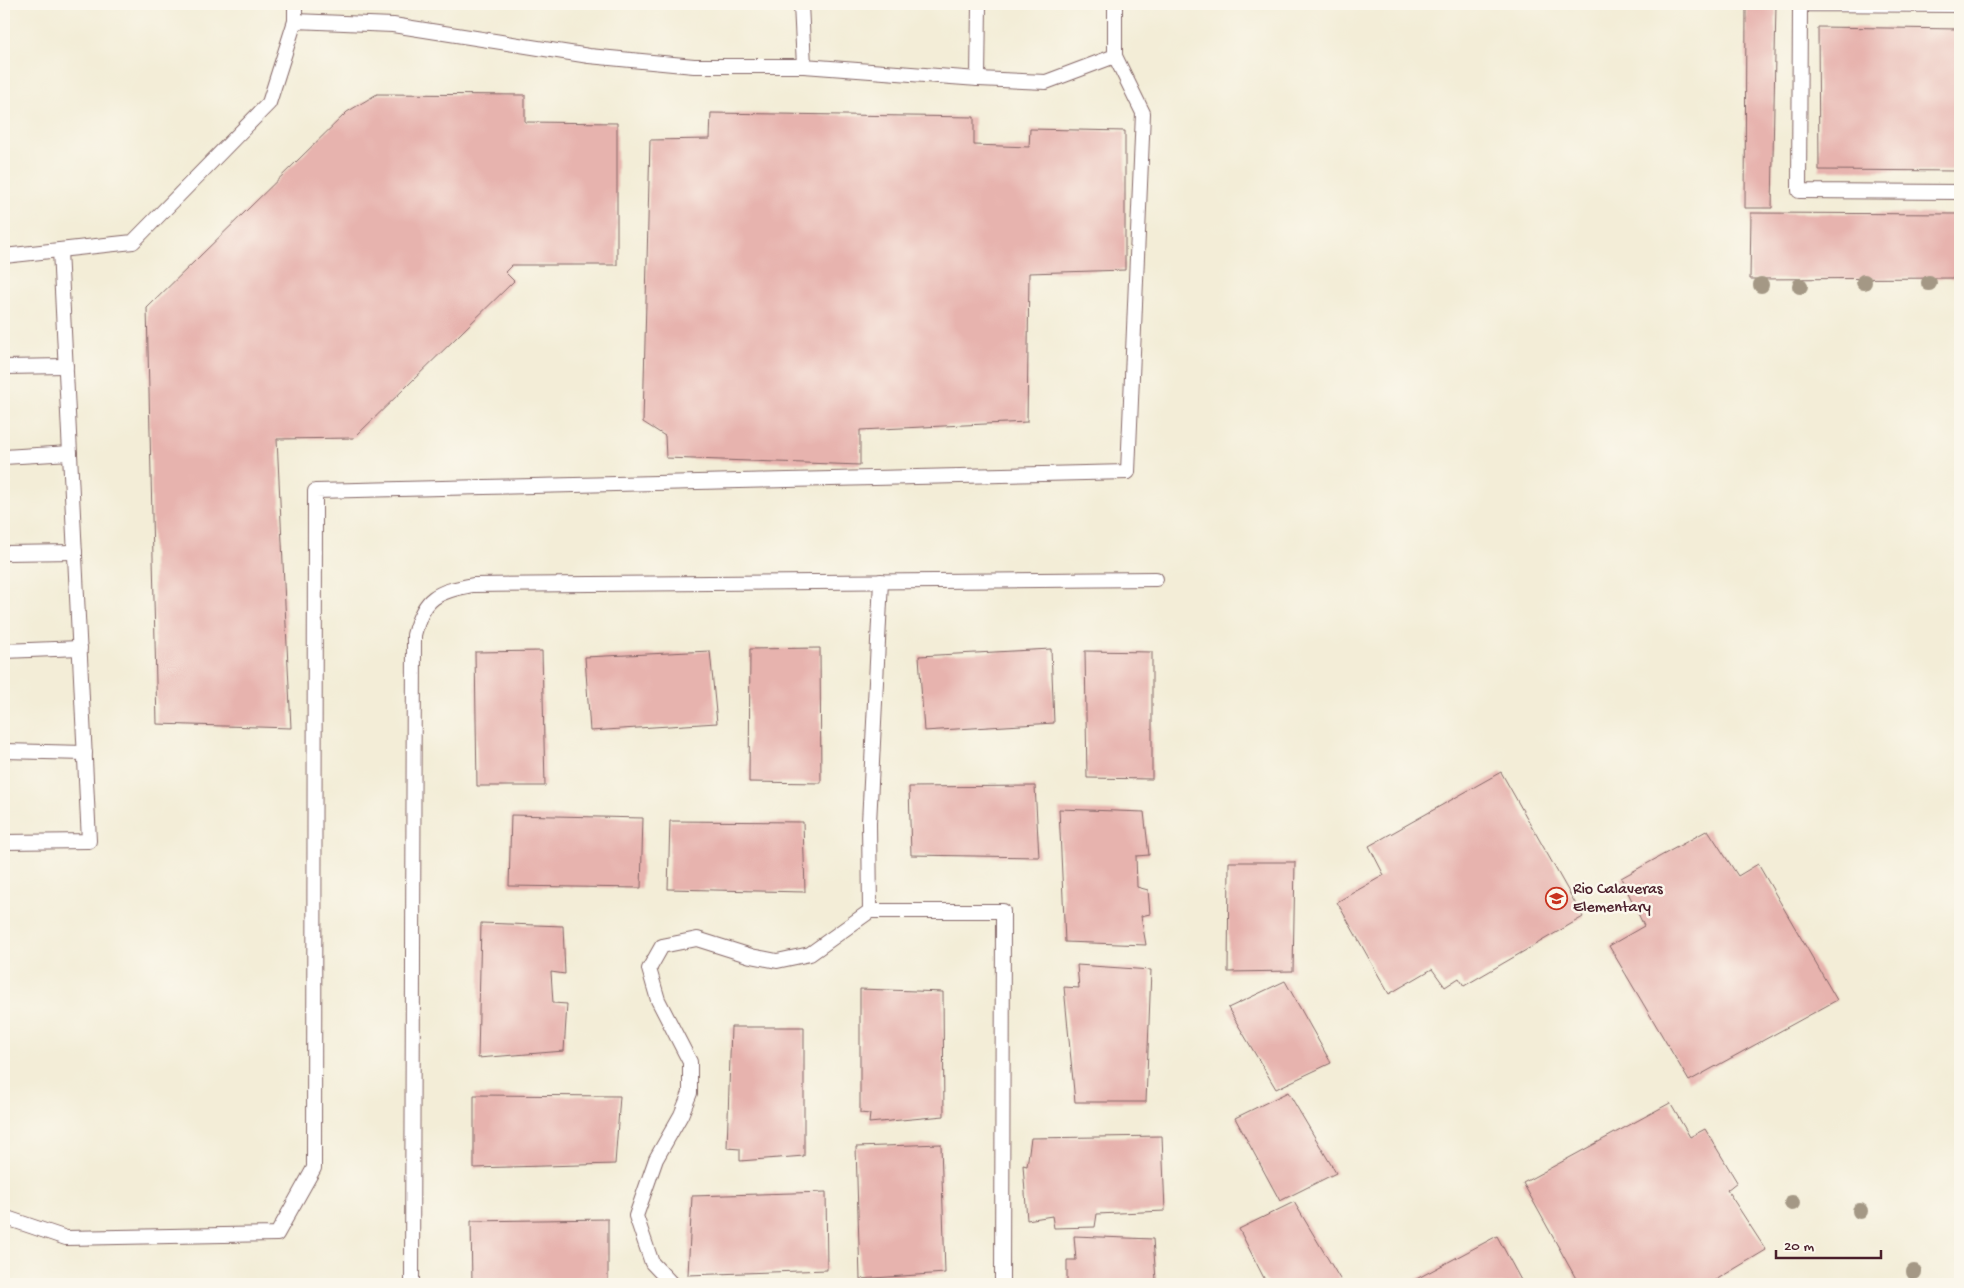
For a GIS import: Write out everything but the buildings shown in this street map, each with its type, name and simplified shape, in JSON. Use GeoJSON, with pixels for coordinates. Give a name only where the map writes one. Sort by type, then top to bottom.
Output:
{"type":"FeatureCollection","features":[{"type":"Feature","properties":{"kind":"lane"},"geometry":{"type":"LineString","coordinates":[[4,255],[133,242],[269,103],[295,21],[296,4]]}},
{"type":"Feature","properties":{"kind":"lane"},"geometry":{"type":"LineString","coordinates":[[801,4],[804,66]]}},
{"type":"Feature","properties":{"kind":"lane"},"geometry":{"type":"LineString","coordinates":[[978,79],[979,4]]}},
{"type":"Feature","properties":{"kind":"lane"},"geometry":{"type":"LineString","coordinates":[[4,1217],[66,1238],[277,1234],[314,1168],[315,491],[1128,472],[1144,113],[1115,56],[1115,4]]}},
{"type":"Feature","properties":{"kind":"lane"},"geometry":{"type":"LineString","coordinates":[[1960,6],[1926,4],[1800,4],[1799,190],[1960,192]]}},
{"type":"Feature","properties":{"kind":"lane"},"geometry":{"type":"LineString","coordinates":[[295,21],[393,25],[495,43],[599,57],[694,66],[804,66],[1046,82],[1115,56]]}},
{"type":"Feature","properties":{"kind":"lane"},"geometry":{"type":"LineString","coordinates":[[4,842],[89,841],[60,250]]}},
{"type":"Feature","properties":{"kind":"lane"},"geometry":{"type":"LineString","coordinates":[[4,367],[66,366]]}},
{"type":"Feature","properties":{"kind":"lane"},"geometry":{"type":"LineString","coordinates":[[4,457],[70,453]]}},
{"type":"Feature","properties":{"kind":"lane"},"geometry":{"type":"LineString","coordinates":[[4,553],[75,552]]}},
{"type":"Feature","properties":{"kind":"lane"},"geometry":{"type":"LineString","coordinates":[[412,1284],[414,635],[420,613],[442,591],[473,585],[1156,580]]}},
{"type":"Feature","properties":{"kind":"lane"},"geometry":{"type":"LineString","coordinates":[[870,911],[869,823],[882,581]]}},
{"type":"Feature","properties":{"kind":"lane"},"geometry":{"type":"LineString","coordinates":[[4,651],[80,648]]}},
{"type":"Feature","properties":{"kind":"lane"},"geometry":{"type":"LineString","coordinates":[[4,751],[85,753]]}},
{"type":"Feature","properties":{"kind":"lane"},"geometry":{"type":"LineString","coordinates":[[672,1284],[652,1263],[636,1216],[656,1159],[681,1116],[690,1093],[690,1062],[658,1000],[649,969],[662,946],[697,939],[751,956],[777,961],[810,954],[870,911],[1002,911],[1002,1284]]}},
{"type":"Feature","properties":{"kind":"place","name":"Rio Calaveras Elementary"},"geometry":{"type":"Point","coordinates":[1557,899]}}]}
